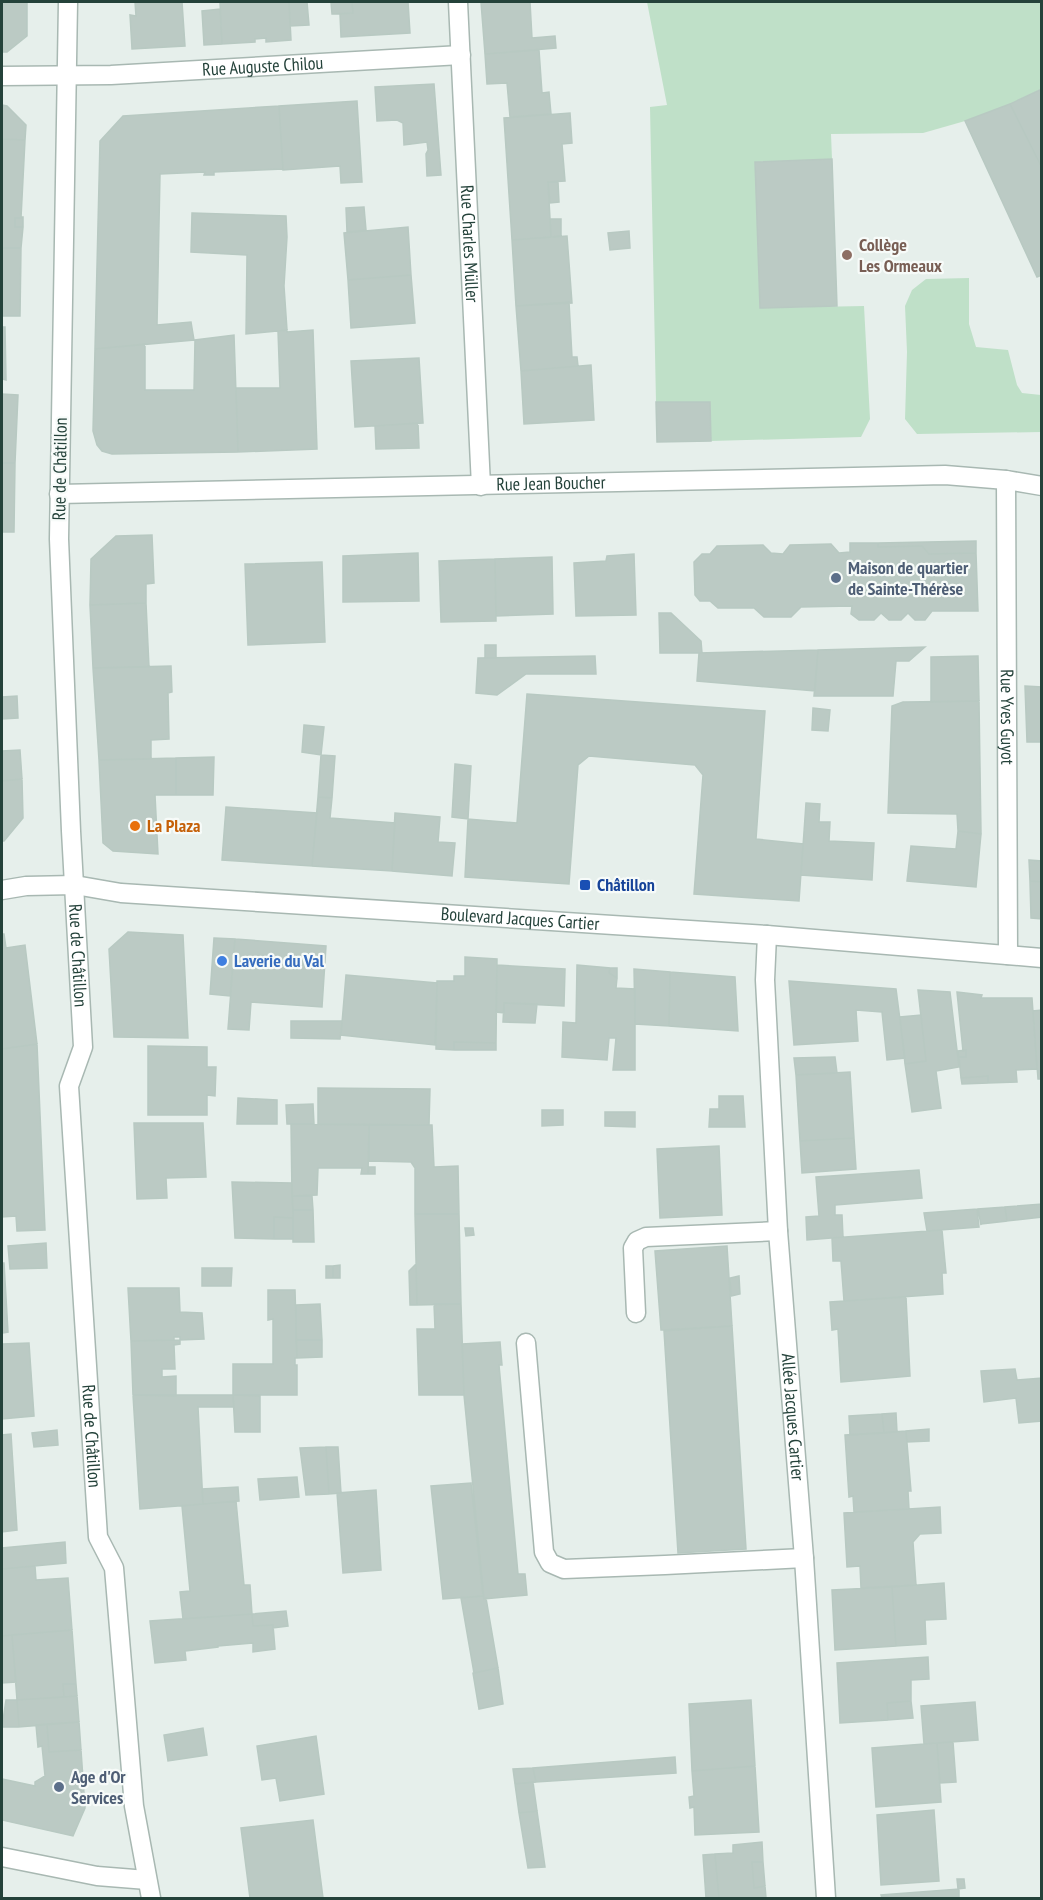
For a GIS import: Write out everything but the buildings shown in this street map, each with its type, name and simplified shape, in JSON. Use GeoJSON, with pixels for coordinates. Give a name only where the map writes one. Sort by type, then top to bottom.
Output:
{"type":"FeatureCollection","features":[{"type":"Feature","properties":{"kind":"street","name":"Rue de Châtillon"},"geometry":{"type":"LineString","coordinates":[[68,2],[59,539],[83,1047],[69,1086],[98,1537],[114,1568],[134,1806],[151,1899]]}},
{"type":"Feature","properties":{"kind":"street","name":"Rue Charles Müller"},"geometry":{"type":"LineString","coordinates":[[458,2],[481,486]]}},
{"type":"Feature","properties":{"kind":"street","name":"Rue Auguste Chilou"},"geometry":{"type":"LineString","coordinates":[[2,76],[65,76],[461,55]]}},
{"type":"Feature","properties":{"kind":"street","name":"Rue Jean Boucher"},"geometry":{"type":"LineString","coordinates":[[59,494],[945,475],[1006,480],[1041,486]]}},
{"type":"Feature","properties":{"kind":"street","name":"Rue Yves Guyot"},"geometry":{"type":"LineString","coordinates":[[1006,480],[1008,955]]}},
{"type":"Feature","properties":{"kind":"street","name":"Boulevard Jacques Cartier"},"geometry":{"type":"LineString","coordinates":[[2,890],[26,886],[75,885],[133,894],[767,936],[1041,958]]}},
{"type":"Feature","properties":{"kind":"street","name":"Allée Jacques Cartier"},"geometry":{"type":"LineString","coordinates":[[767,936],[765,980],[778,1231],[804,1558],[826,1899]]}},
{"type":"Feature","properties":{"kind":"street"},"geometry":{"type":"LineString","coordinates":[[636,1313],[633,1248],[637,1241],[646,1237],[778,1231]]}},
{"type":"Feature","properties":{"kind":"street"},"geometry":{"type":"LineString","coordinates":[[526,1343],[544,1552],[550,1563],[564,1569],[804,1558]]}},
{"type":"Feature","properties":{"kind":"street"},"geometry":{"type":"LineString","coordinates":[[2,1857],[97,1876],[147,1880]]}},
{"type":"Feature","properties":{"kind":"green space"},"geometry":{"type":"Polygon","coordinates":[[[647,2],[1041,2],[1041,89],[965,121],[923,133],[831,134],[832,159],[755,162],[760,308],[864,306],[870,419],[861,437],[711,441],[710,402],[656,402],[650,107],[667,105],[647,2]]]}},
{"type":"Feature","properties":{"kind":"green space"},"geometry":{"type":"Polygon","coordinates":[[[969,278],[969,324],[976,347],[1008,350],[1017,385],[1022,393],[1041,395],[1041,432],[917,434],[905,419],[907,352],[905,306],[912,290],[926,279],[969,278]]]}},
{"type":"Feature","properties":{"kind":"place","name":"Collège Les Ormeaux"},"geometry":{"type":"Point","coordinates":[847,255]}},
{"type":"Feature","properties":{"kind":"place","name":"Maison de quartier de Sainte-Thérèse"},"geometry":{"type":"Point","coordinates":[836,578]}},
{"type":"Feature","properties":{"kind":"place","name":"La Plaza"},"geometry":{"type":"Point","coordinates":[135,826]}},
{"type":"Feature","properties":{"kind":"place","name":"Châtillon"},"geometry":{"type":"Point","coordinates":[585,885]}},
{"type":"Feature","properties":{"kind":"place","name":"Laverie du Val"},"geometry":{"type":"Point","coordinates":[222,961]}},
{"type":"Feature","properties":{"kind":"place","name":"Age d'Or Services"},"geometry":{"type":"Point","coordinates":[59,1787]}}]}
